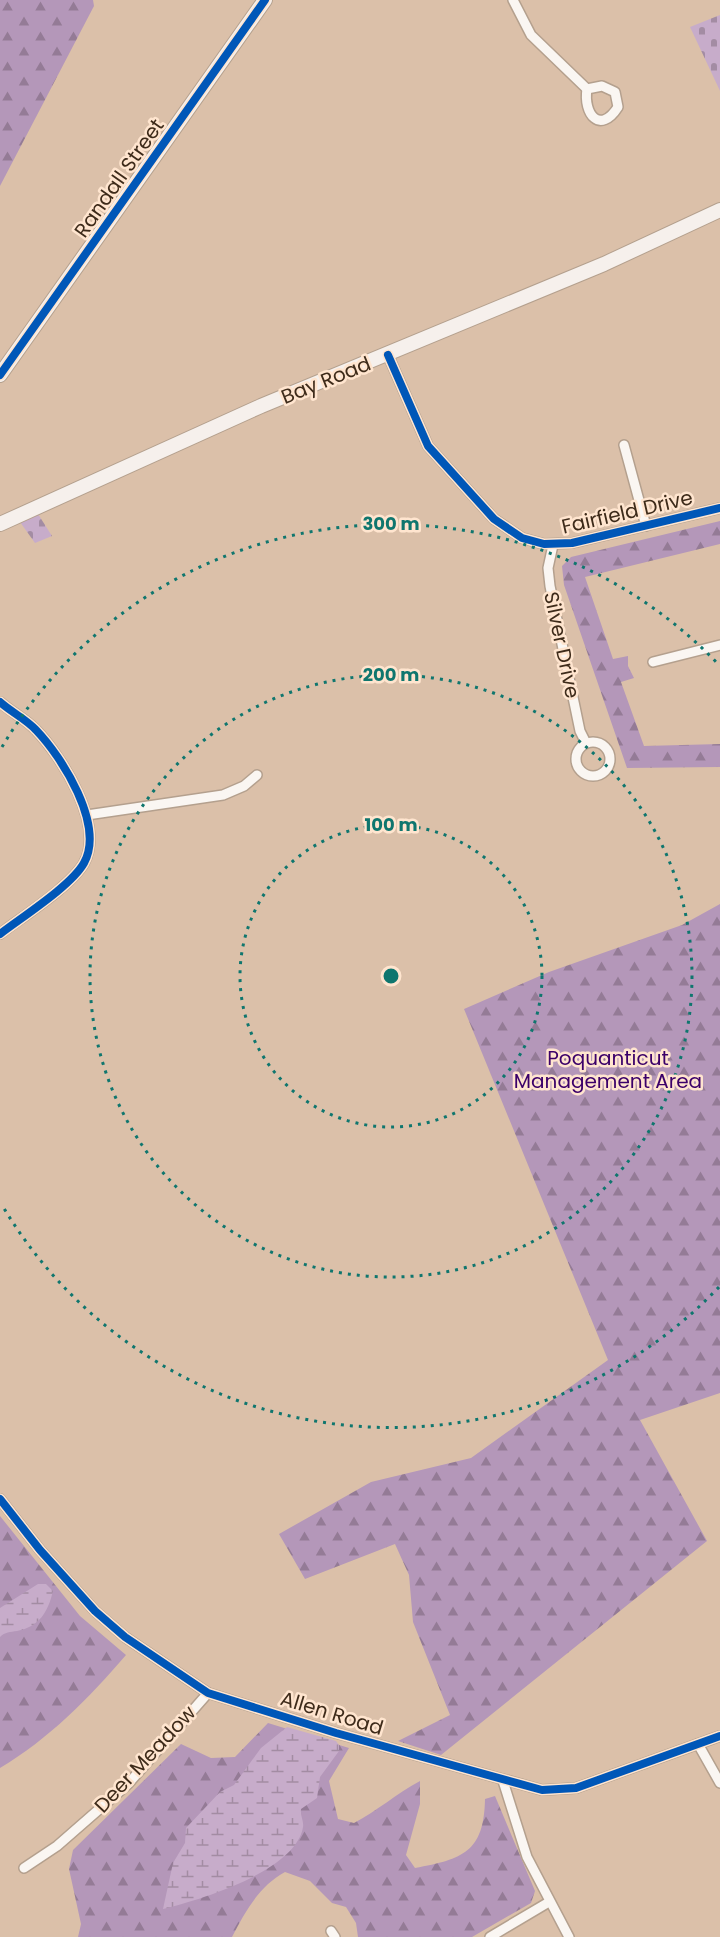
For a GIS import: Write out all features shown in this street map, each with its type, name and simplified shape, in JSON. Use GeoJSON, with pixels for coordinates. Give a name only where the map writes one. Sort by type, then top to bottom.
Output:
{"type":"FeatureCollection","features":[{"type":"Feature","properties":{"kind":"main road","name":"Randall Street"},"geometry":{"type":"LineString","coordinates":[[0,375],[265,0]]}},
{"type":"Feature","properties":{"kind":"main road","name":"Bay Road"},"geometry":{"type":"LineString","coordinates":[[0,524],[261,406],[604,264],[720,210]]}},
{"type":"Feature","properties":{"kind":"street"},"geometry":{"type":"LineString","coordinates":[[513,0],[531,35],[587,89]]}},
{"type":"Feature","properties":{"kind":"street","name":"Fairfield Drive"},"geometry":{"type":"LineString","coordinates":[[388,355],[419,430],[439,461],[502,526],[527,540],[553,545],[720,508]]}},
{"type":"Feature","properties":{"kind":"street"},"geometry":{"type":"LineString","coordinates":[[624,445],[646,526]]}},
{"type":"Feature","properties":{"kind":"street","name":"Silver Drive"},"geometry":{"type":"LineString","coordinates":[[553,545],[548,568],[550,586],[580,730],[586,743]]}},
{"type":"Feature","properties":{"kind":"street"},"geometry":{"type":"LineString","coordinates":[[653,662],[720,645]]}},
{"type":"Feature","properties":{"kind":"street"},"geometry":{"type":"LineString","coordinates":[[0,702],[35,729],[59,758],[87,815],[91,836],[84,863],[73,876],[0,934]]}},
{"type":"Feature","properties":{"kind":"street"},"geometry":{"type":"LineString","coordinates":[[87,815],[224,795],[244,786],[257,775]]}},
{"type":"Feature","properties":{"kind":"street","name":"Allen Road"},"geometry":{"type":"LineString","coordinates":[[0,1499],[40,1550],[95,1611],[125,1637],[208,1693],[503,1781],[542,1790],[576,1788],[720,1736]]}},
{"type":"Feature","properties":{"kind":"street","name":"Deer Meadow"},"geometry":{"type":"LineString","coordinates":[[24,1868],[57,1845],[128,1784],[208,1693]]}},
{"type":"Feature","properties":{"kind":"street"},"geometry":{"type":"LineString","coordinates":[[698,1744],[720,1783]]}},
{"type":"Feature","properties":{"kind":"street"},"geometry":{"type":"LineString","coordinates":[[503,1781],[527,1857],[569,1937]]}},
{"type":"Feature","properties":{"kind":"street"},"geometry":{"type":"LineString","coordinates":[[490,1937],[549,1902]]}},
{"type":"Feature","properties":{"kind":"green space"},"geometry":{"type":"Polygon","coordinates":[[[0,0],[93,0],[94,6],[0,186],[0,0]]]}},
{"type":"Feature","properties":{"kind":"green space"},"geometry":{"type":"Polygon","coordinates":[[[720,15],[720,91],[690,27],[720,15]]]}},
{"type":"Feature","properties":{"kind":"green space"},"geometry":{"type":"Polygon","coordinates":[[[38,514],[52,536],[35,543],[20,522],[38,514]]]}},
{"type":"Feature","properties":{"kind":"green space"},"geometry":{"type":"Polygon","coordinates":[[[720,521],[720,544],[585,577],[613,659],[628,656],[628,666],[634,678],[621,682],[644,746],[720,744],[720,767],[627,768],[564,585],[562,566],[571,557],[720,521]]]}},
{"type":"Feature","properties":{"kind":"green space","name":"Poquanticut Management Area"},"geometry":{"type":"Polygon","coordinates":[[[720,904],[720,1393],[640,1420],[707,1541],[441,1755],[398,1741],[450,1715],[413,1622],[409,1575],[395,1544],[305,1579],[279,1534],[371,1482],[471,1458],[608,1360],[464,1009],[549,972],[682,925],[720,904]]]}},
{"type":"Feature","properties":{"kind":"green space"},"geometry":{"type":"Polygon","coordinates":[[[0,1516],[80,1616],[126,1655],[68,1717],[18,1757],[0,1768],[0,1516]]]}},
{"type":"Feature","properties":{"kind":"green space"},"geometry":{"type":"Polygon","coordinates":[[[38,1584],[46,1584],[53,1591],[45,1612],[31,1626],[0,1637],[0,1608],[38,1584]]]}},
{"type":"Feature","properties":{"kind":"green space"},"geometry":{"type":"Polygon","coordinates":[[[268,1723],[349,1748],[329,1781],[338,1819],[354,1823],[420,1781],[420,1804],[406,1855],[415,1868],[446,1861],[468,1850],[480,1831],[485,1799],[495,1796],[535,1891],[531,1903],[472,1937],[358,1937],[356,1923],[346,1907],[332,1903],[310,1881],[285,1872],[260,1892],[232,1937],[78,1937],[81,1924],[69,1869],[73,1850],[181,1744],[211,1758],[235,1757],[268,1723]]]}},
{"type":"Feature","properties":{"kind":"green space"},"geometry":{"type":"Polygon","coordinates":[[[287,1727],[336,1741],[339,1745],[339,1751],[320,1777],[317,1798],[301,1809],[303,1827],[296,1843],[283,1857],[244,1881],[200,1899],[163,1909],[173,1863],[185,1843],[186,1828],[220,1792],[234,1785],[261,1748],[287,1727]]]}},
{"type":"Feature","properties":{"kind":"cycle path"},"geometry":{"type":"LineString","coordinates":[[0,375],[265,0]]}},
{"type":"Feature","properties":{"kind":"cycle path"},"geometry":{"type":"LineString","coordinates":[[388,355],[428,446],[494,519],[522,538],[544,544],[572,543],[720,508]]}},
{"type":"Feature","properties":{"kind":"cycle path"},"geometry":{"type":"LineString","coordinates":[[0,702],[28,722],[57,757],[78,792],[89,830],[89,847],[84,863],[78,872],[45,901],[0,934]]}},
{"type":"Feature","properties":{"kind":"cycle path"},"geometry":{"type":"LineString","coordinates":[[0,1499],[40,1550],[95,1611],[125,1637],[208,1693],[336,1733],[542,1790],[576,1788],[720,1736]]}}]}
